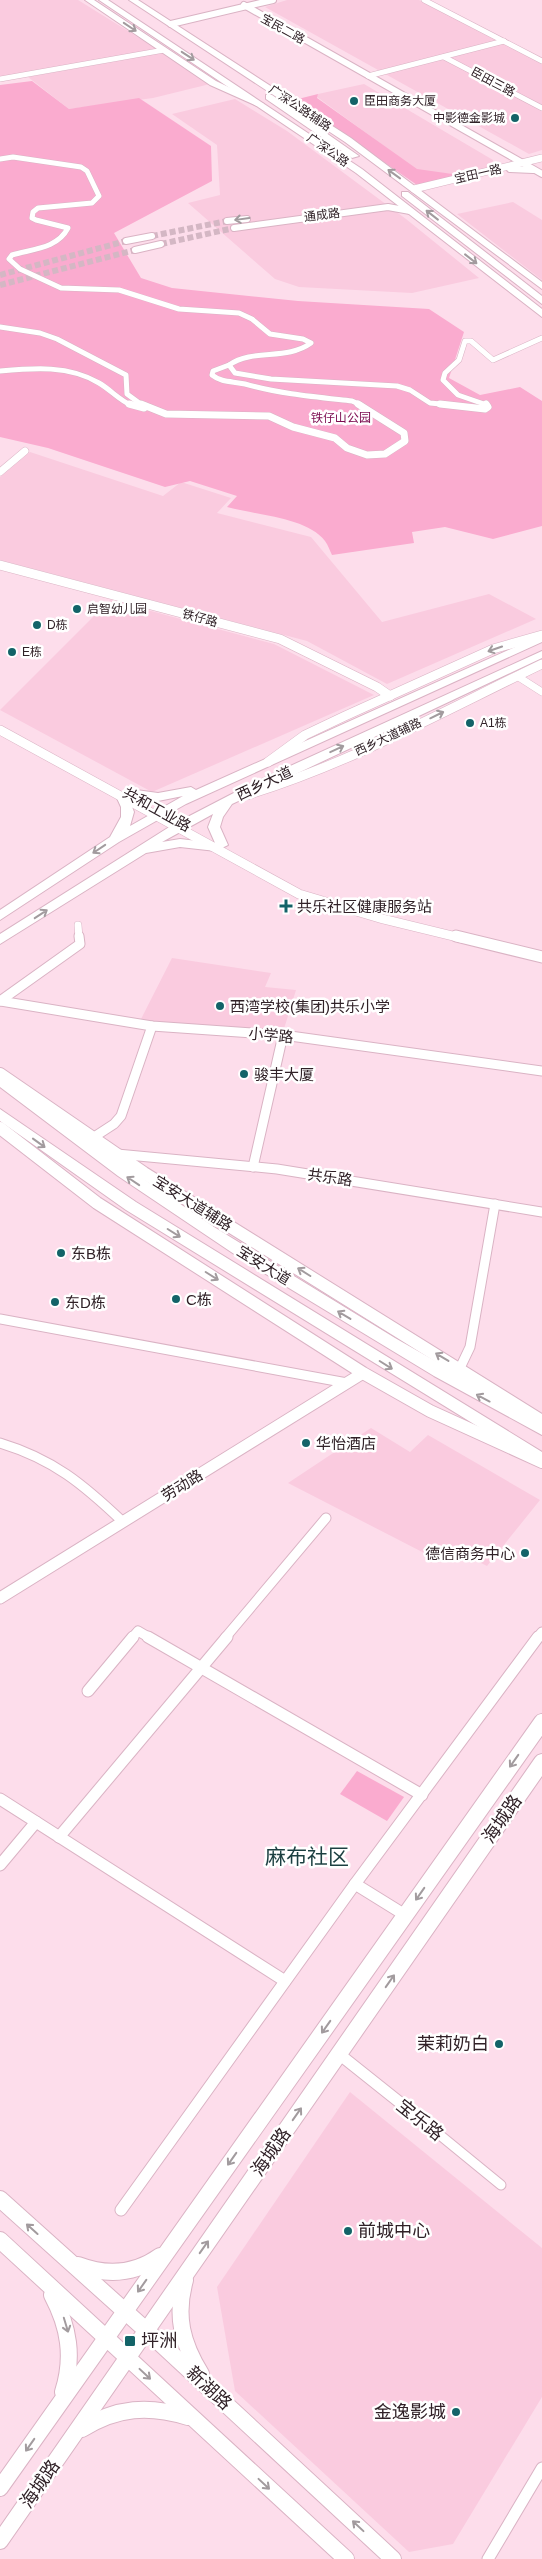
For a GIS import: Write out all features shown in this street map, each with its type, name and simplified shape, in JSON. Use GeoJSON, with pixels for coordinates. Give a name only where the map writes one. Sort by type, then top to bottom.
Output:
{"type":"FeatureCollection","features":[{"type":"Feature","properties":{"kind":"main road","name":"广深公路辅路"},"geometry":{"type":"LineString","coordinates":[[89,0],[213,83],[263,105]]}},
{"type":"Feature","properties":{"kind":"main road","name":"广深公路"},"geometry":{"type":"LineString","coordinates":[[103,0],[263,105],[359,171],[542,314]]}},
{"type":"Feature","properties":{"kind":"main road","name":"广深公路"},"geometry":{"type":"LineString","coordinates":[[118,0],[304,119],[374,169],[540,298]]}},
{"type":"Feature","properties":{"kind":"main road","name":"广深公路辅路"},"geometry":{"type":"LineString","coordinates":[[133,0],[348,140],[461,223],[542,286]]}},
{"type":"Feature","properties":{"kind":"main road","name":"宝田一路"},"geometry":{"type":"LineString","coordinates":[[416,190],[509,168],[542,158]]}},
{"type":"Feature","properties":{"kind":"main road"},"geometry":{"type":"LineString","coordinates":[[461,223],[470,245]]}},
{"type":"Feature","properties":{"kind":"main road","name":"西乡大道"},"geometry":{"type":"LineString","coordinates":[[0,916],[115,838],[160,813],[215,786],[542,637]]}},
{"type":"Feature","properties":{"kind":"main road","name":"西乡大道"},"geometry":{"type":"LineString","coordinates":[[0,940],[181,825],[230,799],[542,654]]}},
{"type":"Feature","properties":{"kind":"main road"},"geometry":{"type":"LineString","coordinates":[[518,676],[525,662]]}},
{"type":"Feature","properties":{"kind":"main road"},"geometry":{"type":"LineString","coordinates":[[115,838],[126,822],[128,813],[126,794],[158,797],[215,786]]}},
{"type":"Feature","properties":{"kind":"main road"},"geometry":{"type":"LineString","coordinates":[[134,854],[152,848],[180,843],[219,846],[214,827],[220,811],[230,799]]}},
{"type":"Feature","properties":{"kind":"main road","name":"宝安大道辅路"},"geometry":{"type":"LineString","coordinates":[[0,1074],[184,1198],[460,1368],[542,1421]]}},
{"type":"Feature","properties":{"kind":"main road","name":"宝安大道"},"geometry":{"type":"LineString","coordinates":[[0,1080],[96,1155],[279,1276],[470,1391],[542,1429]]}},
{"type":"Feature","properties":{"kind":"main road","name":"宝安大道"},"geometry":{"type":"LineString","coordinates":[[0,1114],[131,1206],[542,1461]]}},
{"type":"Feature","properties":{"kind":"main road"},"geometry":{"type":"LineString","coordinates":[[0,1128],[97,1203],[363,1372],[430,1411],[542,1461]]}},
{"type":"Feature","properties":{"kind":"main road","name":"海城路"},"geometry":{"type":"LineString","coordinates":[[0,2488],[542,1722]]}},
{"type":"Feature","properties":{"kind":"main road","name":"海城路"},"geometry":{"type":"LineString","coordinates":[[0,2541],[542,1762]]}},
{"type":"Feature","properties":{"kind":"main road","name":"新湖路"},"geometry":{"type":"LineString","coordinates":[[0,2200],[147,2330],[393,2559]]}},
{"type":"Feature","properties":{"kind":"main road","name":"新湖路"},"geometry":{"type":"LineString","coordinates":[[0,2240],[105,2339],[346,2559]]}},
{"type":"Feature","properties":{"kind":"main road"},"geometry":{"type":"LineString","coordinates":[[65,2258],[92,2270],[121,2272],[147,2265],[170,2246]]}},
{"type":"Feature","properties":{"kind":"main road"},"geometry":{"type":"LineString","coordinates":[[189,2270],[180,2304],[180,2330],[190,2358],[212,2391]]}},
{"type":"Feature","properties":{"kind":"main road"},"geometry":{"type":"LineString","coordinates":[[44,2282],[64,2319],[70,2348],[67,2382],[58,2406]]}},
{"type":"Feature","properties":{"kind":"main road"},"geometry":{"type":"LineString","coordinates":[[74,2435],[96,2420],[123,2409],[154,2408],[172,2411],[195,2420]]}},
{"type":"Feature","properties":{"kind":"street"},"geometry":{"type":"LineString","coordinates":[[246,6],[264,0]]}},
{"type":"Feature","properties":{"kind":"street"},"geometry":{"type":"LineString","coordinates":[[169,23],[273,0]]}},
{"type":"Feature","properties":{"kind":"street"},"geometry":{"type":"LineString","coordinates":[[424,0],[542,61]]}},
{"type":"Feature","properties":{"kind":"street","name":"宝民二路"},"geometry":{"type":"LineString","coordinates":[[246,6],[540,171]]}},
{"type":"Feature","properties":{"kind":"street"},"geometry":{"type":"LineString","coordinates":[[371,76],[504,42]]}},
{"type":"Feature","properties":{"kind":"street"},"geometry":{"type":"LineString","coordinates":[[0,79],[164,50]]}},
{"type":"Feature","properties":{"kind":"street","name":"臣田三路"},"geometry":{"type":"LineString","coordinates":[[444,57],[542,108]]}},
{"type":"Feature","properties":{"kind":"street"},"geometry":{"type":"LineString","coordinates":[[509,168],[514,162],[513,155],[542,158]]}},
{"type":"Feature","properties":{"kind":"street"},"geometry":{"type":"LineString","coordinates":[[0,159],[12,158],[81,167],[87,171],[99,196],[92,203],[38,208],[33,212],[32,218],[37,222],[59,224],[68,228],[67,233],[46,248],[12,255],[9,259],[12,264],[61,288],[120,290],[179,310],[239,313],[252,318],[270,334],[303,339],[311,343],[297,352],[243,358],[213,371],[212,375],[218,380],[244,384],[261,390],[352,401],[370,410],[404,433],[405,441],[385,454],[367,455],[347,448],[335,438],[293,427],[269,416],[166,414],[146,408],[130,406],[122,402],[99,382],[53,368],[0,371]]}},
{"type":"Feature","properties":{"kind":"street"},"geometry":{"type":"LineString","coordinates":[[509,168],[540,171]]}},
{"type":"Feature","properties":{"kind":"street","name":"通成路"},"geometry":{"type":"LineString","coordinates":[[227,221],[383,203],[389,201],[391,196]]}},
{"type":"Feature","properties":{"kind":"street","name":"通成路"},"geometry":{"type":"LineString","coordinates":[[234,228],[388,207],[410,211]]}},
{"type":"Feature","properties":{"kind":"street"},"geometry":{"type":"LineString","coordinates":[[126,242],[152,236]]}},
{"type":"Feature","properties":{"kind":"street"},"geometry":{"type":"LineString","coordinates":[[135,250],[160,244]]}},
{"type":"Feature","properties":{"kind":"street"},"geometry":{"type":"LineString","coordinates":[[0,327],[11,331],[43,334],[86,350],[126,375],[128,381],[127,394],[146,408]]}},
{"type":"Feature","properties":{"kind":"street"},"geometry":{"type":"LineString","coordinates":[[228,365],[235,373],[271,379],[397,386],[410,390],[430,403],[485,409],[488,407],[486,404],[460,398],[454,394],[444,380],[445,373],[460,360],[465,341],[471,341],[493,360],[542,338]]}},
{"type":"Feature","properties":{"kind":"street"},"geometry":{"type":"LineString","coordinates":[[0,472],[25,451]]}},
{"type":"Feature","properties":{"kind":"street","name":"铁仔路"},"geometry":{"type":"LineString","coordinates":[[0,565],[280,639],[377,687],[390,696]]}},
{"type":"Feature","properties":{"kind":"street"},"geometry":{"type":"LineString","coordinates":[[267,763],[305,735],[390,696],[493,649],[542,637]]}},
{"type":"Feature","properties":{"kind":"street","name":"西乡大道辅路"},"geometry":{"type":"LineString","coordinates":[[230,799],[280,785],[372,745],[542,664]]}},
{"type":"Feature","properties":{"kind":"street"},"geometry":{"type":"LineString","coordinates":[[518,676],[542,692]]}},
{"type":"Feature","properties":{"kind":"street","name":"共和工业路"},"geometry":{"type":"LineString","coordinates":[[0,724],[219,846],[299,894],[312,896],[383,918],[542,957]]}},
{"type":"Feature","properties":{"kind":"street","name":"共和工业路"},"geometry":{"type":"LineString","coordinates":[[0,730],[126,794]]}},
{"type":"Feature","properties":{"kind":"street"},"geometry":{"type":"LineString","coordinates":[[0,1001],[80,944],[78,925]]}},
{"type":"Feature","properties":{"kind":"street","name":"小学路"},"geometry":{"type":"LineString","coordinates":[[0,1001],[152,1026],[283,1035],[542,1071]]}},
{"type":"Feature","properties":{"kind":"street"},"geometry":{"type":"LineString","coordinates":[[94,1137],[114,1124],[121,1116],[152,1026]]}},
{"type":"Feature","properties":{"kind":"street"},"geometry":{"type":"LineString","coordinates":[[254,1168],[283,1035]]}},
{"type":"Feature","properties":{"kind":"street","name":"共乐路"},"geometry":{"type":"LineString","coordinates":[[117,1154],[152,1155],[333,1177],[542,1212]]}},
{"type":"Feature","properties":{"kind":"street"},"geometry":{"type":"LineString","coordinates":[[460,1368],[470,1347],[496,1204]]}},
{"type":"Feature","properties":{"kind":"street"},"geometry":{"type":"LineString","coordinates":[[0,1319],[347,1383]]}},
{"type":"Feature","properties":{"kind":"street","name":"劳动路"},"geometry":{"type":"LineString","coordinates":[[0,1598],[363,1372]]}},
{"type":"Feature","properties":{"kind":"street"},"geometry":{"type":"LineString","coordinates":[[0,1443],[24,1450],[63,1468],[82,1483],[123,1522]]}},
{"type":"Feature","properties":{"kind":"street"},"geometry":{"type":"LineString","coordinates":[[59,1837],[326,1518]]}},
{"type":"Feature","properties":{"kind":"street"},"geometry":{"type":"LineString","coordinates":[[88,1691],[138,1631],[422,1795]]}},
{"type":"Feature","properties":{"kind":"street"},"geometry":{"type":"LineString","coordinates":[[121,2210],[285,1981],[542,1632]]}},
{"type":"Feature","properties":{"kind":"street"},"geometry":{"type":"LineString","coordinates":[[0,1800],[285,1981]]}},
{"type":"Feature","properties":{"kind":"street"},"geometry":{"type":"LineString","coordinates":[[0,1865],[36,1822]]}},
{"type":"Feature","properties":{"kind":"street"},"geometry":{"type":"LineString","coordinates":[[356,1884],[405,1915]]}},
{"type":"Feature","properties":{"kind":"street","name":"宝乐路"},"geometry":{"type":"LineString","coordinates":[[339,2054],[501,2185]]}},
{"type":"Feature","properties":{"kind":"street"},"geometry":{"type":"LineString","coordinates":[[488,2559],[542,2468]]}},
{"type":"Feature","properties":{"kind":"shaded area"},"geometry":{"type":"Polygon","coordinates":[[[0,0],[78,0],[157,49],[0,77],[0,0]]]}},
{"type":"Feature","properties":{"kind":"shaded area"},"geometry":{"type":"Polygon","coordinates":[[[287,0],[419,0],[542,64],[542,150],[529,154],[265,7],[287,0]]]}},
{"type":"Feature","properties":{"kind":"shaded area"},"geometry":{"type":"Polygon","coordinates":[[[162,53],[210,84],[153,98],[69,109],[28,77],[162,53]]]}},
{"type":"Feature","properties":{"kind":"shaded area"},"geometry":{"type":"Polygon","coordinates":[[[364,84],[493,160],[491,168],[460,175],[417,170],[317,97],[318,94],[364,84]]]}},
{"type":"Feature","properties":{"kind":"shaded area"},"geometry":{"type":"Polygon","coordinates":[[[235,99],[287,131],[406,219],[479,278],[412,293],[299,287],[275,279],[188,203],[220,195],[217,145],[172,114],[235,99]]]}},
{"type":"Feature","properties":{"kind":"shaded area"},"geometry":{"type":"Polygon","coordinates":[[[513,202],[542,220],[542,280],[457,214],[513,202]]]}},
{"type":"Feature","properties":{"kind":"shaded area"},"geometry":{"type":"Polygon","coordinates":[[[30,452],[163,496],[181,482],[231,498],[217,513],[311,537],[382,622],[489,594],[536,619],[387,684],[307,641],[0,560],[0,477],[30,452]]]}},
{"type":"Feature","properties":{"kind":"shaded area"},"geometry":{"type":"Polygon","coordinates":[[[110,600],[274,644],[374,695],[152,792],[0,710],[110,600]]]}},
{"type":"Feature","properties":{"kind":"shaded area","name":"西湾学校(集团)共乐小学"},"geometry":{"type":"Polygon","coordinates":[[[172,958],[271,973],[265,987],[296,990],[283,1032],[140,1021],[172,958]]]}},
{"type":"Feature","properties":{"kind":"shaded area"},"geometry":{"type":"Polygon","coordinates":[[[371,1428],[410,1452],[428,1435],[540,1500],[487,1566],[475,1560],[430,1556],[288,1483],[371,1428]]]}},
{"type":"Feature","properties":{"kind":"shaded area","name":"前城中心"},"geometry":{"type":"Polygon","coordinates":[[[350,2092],[542,2248],[542,2397],[453,2544],[409,2552],[235,2391],[217,2287],[350,2092]]]}},
{"type":"Feature","properties":{"kind":"green space","name":"铁仔山公园"},"geometry":{"type":"Polygon","coordinates":[[[32,81],[69,109],[139,98],[211,146],[212,181],[114,233],[141,278],[172,288],[298,301],[429,309],[464,332],[449,378],[480,395],[520,387],[542,401],[542,526],[493,539],[445,527],[412,532],[414,543],[332,555],[325,541],[317,533],[306,527],[280,518],[227,507],[237,496],[190,481],[165,487],[48,448],[0,437],[0,85],[32,81]]]}},
{"type":"Feature","properties":{"kind":"green space"},"geometry":{"type":"Polygon","coordinates":[[[318,94],[317,98],[417,169],[460,175],[417,185],[294,100],[318,94]]]}},
{"type":"Feature","properties":{"kind":"green space"},"geometry":{"type":"Polygon","coordinates":[[[357,1771],[404,1797],[387,1821],[340,1794],[357,1771]]]}},
{"type":"Feature","properties":{"kind":"tunnel"},"geometry":{"type":"LineString","coordinates":[[152,236],[227,221]]}},
{"type":"Feature","properties":{"kind":"tunnel"},"geometry":{"type":"LineString","coordinates":[[161,244],[234,228]]}},
{"type":"Feature","properties":{"kind":"tunnel"},"geometry":{"type":"LineString","coordinates":[[0,275],[126,241]]}},
{"type":"Feature","properties":{"kind":"tunnel"},"geometry":{"type":"LineString","coordinates":[[0,285],[135,250]]}},
{"type":"Feature","properties":{"kind":"place","name":"臣田商务大厦"},"geometry":{"type":"Point","coordinates":[354,101]}},
{"type":"Feature","properties":{"kind":"place","name":"中影德金影城"},"geometry":{"type":"Point","coordinates":[515,118]}},
{"type":"Feature","properties":{"kind":"place","name":"启智幼儿园"},"geometry":{"type":"Point","coordinates":[77,609]}},
{"type":"Feature","properties":{"kind":"place","name":"D栋"},"geometry":{"type":"Point","coordinates":[37,625]}},
{"type":"Feature","properties":{"kind":"place","name":"E栋"},"geometry":{"type":"Point","coordinates":[12,652]}},
{"type":"Feature","properties":{"kind":"place","name":"A1栋"},"geometry":{"type":"Point","coordinates":[470,723]}},
{"type":"Feature","properties":{"kind":"place","name":"共乐社区健康服务站"},"geometry":{"type":"Point","coordinates":[286,906]}},
{"type":"Feature","properties":{"kind":"place","name":"西湾学校(集团)共乐小学"},"geometry":{"type":"Point","coordinates":[220,1006]}},
{"type":"Feature","properties":{"kind":"place","name":"骏丰大厦"},"geometry":{"type":"Point","coordinates":[244,1074]}},
{"type":"Feature","properties":{"kind":"place","name":"东B栋"},"geometry":{"type":"Point","coordinates":[61,1253]}},
{"type":"Feature","properties":{"kind":"place","name":"C栋"},"geometry":{"type":"Point","coordinates":[176,1299]}},
{"type":"Feature","properties":{"kind":"place","name":"东D栋"},"geometry":{"type":"Point","coordinates":[55,1302]}},
{"type":"Feature","properties":{"kind":"place","name":"华怡酒店"},"geometry":{"type":"Point","coordinates":[306,1443]}},
{"type":"Feature","properties":{"kind":"place","name":"德信商务中心"},"geometry":{"type":"Point","coordinates":[525,1553]}},
{"type":"Feature","properties":{"kind":"place","name":"茉莉奶白"},"geometry":{"type":"Point","coordinates":[499,2044]}},
{"type":"Feature","properties":{"kind":"place","name":"前城中心"},"geometry":{"type":"Point","coordinates":[348,2231]}},
{"type":"Feature","properties":{"kind":"place","name":"坪洲"},"geometry":{"type":"Point","coordinates":[130,2341]}},
{"type":"Feature","properties":{"kind":"place","name":"金逸影城"},"geometry":{"type":"Point","coordinates":[456,2412]}},
{"type":"Feature","properties":{"kind":"district","name":"麻布社区"},"geometry":{"type":"Point","coordinates":[307,1856]}}]}
